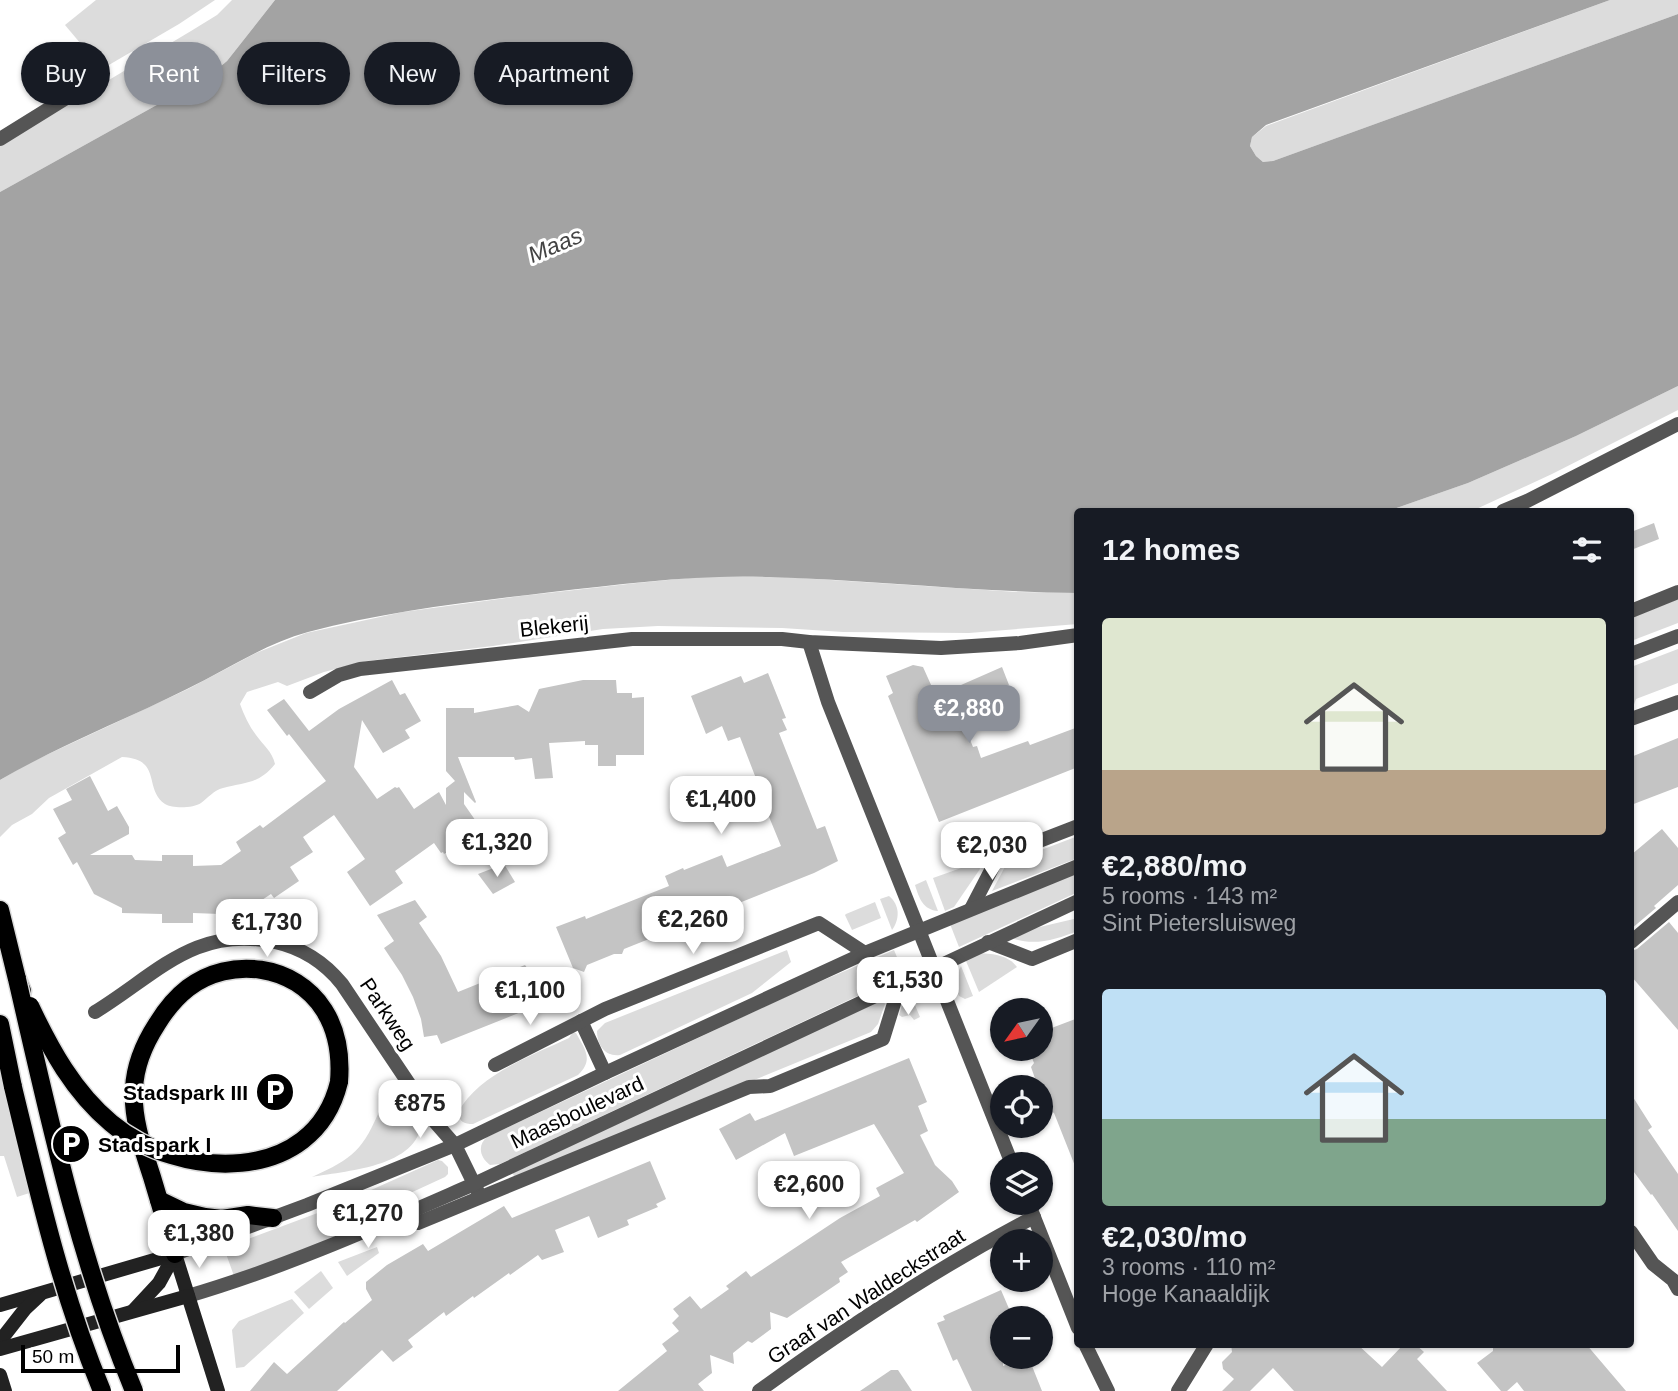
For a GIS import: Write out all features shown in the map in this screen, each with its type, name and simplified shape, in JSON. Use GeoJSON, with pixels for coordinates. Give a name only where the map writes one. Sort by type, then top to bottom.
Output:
{"type":"FeatureCollection","features":[{"type":"Feature","properties":{"kind":"main road"},"geometry":{"type":"LineString","coordinates":[[0,910],[77,1223],[104,1315],[134,1391]]}},
{"type":"Feature","properties":{"kind":"main road"},"geometry":{"type":"LineString","coordinates":[[16,979],[55,1055],[77,1088],[95,1108],[121,1131],[136,1140],[162,1152],[206,1162],[249,1162],[279,1154],[302,1141],[318,1126],[329,1108],[339,1082],[340,1058],[332,1026],[323,1008],[303,987],[266,970],[230,970],[190,986],[175,1000],[155,1027],[137,1065],[135,1105],[140,1135],[159,1200],[175,1254],[218,1391]]}},
{"type":"Feature","properties":{"kind":"main road"},"geometry":{"type":"LineString","coordinates":[[0,1024],[52,1247],[102,1391]]}},
{"type":"Feature","properties":{"kind":"main road"},"geometry":{"type":"LineString","coordinates":[[159,1200],[184,1212],[205,1217],[222,1219],[248,1215],[273,1218]]}},
{"type":"Feature","properties":{"kind":"main road"},"geometry":{"type":"LineString","coordinates":[[134,1311],[159,1283],[175,1254]]}},
{"type":"Feature","properties":{"kind":"main road","name":"Maasboulevard"},"geometry":{"type":"LineString","coordinates":[[0,1305],[175,1254]]}},
{"type":"Feature","properties":{"kind":"main road"},"geometry":{"type":"LineString","coordinates":[[0,1341],[25,1309],[43,1292]]}},
{"type":"Feature","properties":{"kind":"main road","name":"Maasboulevard"},"geometry":{"type":"LineString","coordinates":[[0,1349],[188,1296]]}},
{"type":"Feature","properties":{"kind":"main road"},"geometry":{"type":"LineString","coordinates":[[0,1376],[5,1391]]}},
{"type":"Feature","properties":{"kind":"street"},"geometry":{"type":"LineString","coordinates":[[0,139],[55,105]]}},
{"type":"Feature","properties":{"kind":"street"},"geometry":{"type":"LineString","coordinates":[[1510,508],[1678,424]]}},
{"type":"Feature","properties":{"kind":"street"},"geometry":{"type":"LineString","coordinates":[[1634,610],[1678,592]]}},
{"type":"Feature","properties":{"kind":"street","name":"Blekerij"},"geometry":{"type":"LineString","coordinates":[[310,692],[339,675],[360,668],[632,639],[782,639],[941,648],[1020,643],[1074,636]]}},
{"type":"Feature","properties":{"kind":"street"},"geometry":{"type":"LineString","coordinates":[[1634,653],[1678,636]]}},
{"type":"Feature","properties":{"kind":"street"},"geometry":{"type":"LineString","coordinates":[[809,642],[828,702],[1007,1152]]}},
{"type":"Feature","properties":{"kind":"street"},"geometry":{"type":"LineString","coordinates":[[1634,718],[1678,702]]}},
{"type":"Feature","properties":{"kind":"street"},"geometry":{"type":"LineString","coordinates":[[971,909],[998,857],[1074,828]]}},
{"type":"Feature","properties":{"kind":"street","name":"Maasboulevard"},"geometry":{"type":"LineString","coordinates":[[175,1254],[455,1145],[865,953],[1074,868]]}},
{"type":"Feature","properties":{"kind":"street"},"geometry":{"type":"LineString","coordinates":[[1634,939],[1678,902]]}},
{"type":"Feature","properties":{"kind":"street","name":"Maasboulevard"},"geometry":{"type":"LineString","coordinates":[[188,1296],[293,1261],[400,1217],[1074,903]]}},
{"type":"Feature","properties":{"kind":"street"},"geometry":{"type":"LineString","coordinates":[[495,1065],[605,1009],[820,923],[865,953]]}},
{"type":"Feature","properties":{"kind":"street","name":"Parkweg"},"geometry":{"type":"LineString","coordinates":[[95,1012],[174,958],[207,943],[246,938],[283,944],[309,955],[334,975],[434,1121],[455,1145],[481,1199]]}},
{"type":"Feature","properties":{"kind":"street"},"geometry":{"type":"LineString","coordinates":[[988,942],[1032,959],[1074,942]]}},
{"type":"Feature","properties":{"kind":"street"},"geometry":{"type":"LineString","coordinates":[[400,1217],[418,1223],[749,1087],[770,1086],[883,1039],[900,984]]}},
{"type":"Feature","properties":{"kind":"street"},"geometry":{"type":"LineString","coordinates":[[581,1021],[604,1073]]}},
{"type":"Feature","properties":{"kind":"street"},"geometry":{"type":"LineString","coordinates":[[1034,1217],[1074,1318]]}},
{"type":"Feature","properties":{"kind":"street","name":"Graaf van Waldeckstraat"},"geometry":{"type":"LineString","coordinates":[[759,1391],[883,1304],[1034,1217]]}},
{"type":"Feature","properties":{"kind":"street"},"geometry":{"type":"LineString","coordinates":[[1634,1236],[1653,1264],[1673,1280],[1678,1289]]}},
{"type":"Feature","properties":{"kind":"street"},"geometry":{"type":"LineString","coordinates":[[1087,1348],[1108,1391]]}},
{"type":"Feature","properties":{"kind":"street"},"geometry":{"type":"LineString","coordinates":[[1178,1391],[1205,1348]]}},
{"type":"Feature","properties":{"kind":"shaded area"},"geometry":{"type":"Polygon","coordinates":[[[96,0],[215,0],[148,42],[124,42],[124,56],[110,64],[110,42],[79,42],[65,25],[96,0]]]}},
{"type":"Feature","properties":{"kind":"shaded area"},"geometry":{"type":"Polygon","coordinates":[[[232,0],[275,0],[242,42],[237,42],[237,48],[223,64],[223,42],[172,42],[217,15],[232,0]]]}},
{"type":"Feature","properties":{"kind":"shaded area"},"geometry":{"type":"Polygon","coordinates":[[[1610,0],[1678,0],[1678,14],[1273,161],[1263,162],[1250,146],[1252,137],[1266,126],[1610,0]]]}},
{"type":"Feature","properties":{"kind":"shaded area"},"geometry":{"type":"Polygon","coordinates":[[[124,71],[124,105],[157,105],[0,192],[0,145],[67,105],[110,105],[110,79],[124,71]]]}},
{"type":"Feature","properties":{"kind":"shaded area"},"geometry":{"type":"Polygon","coordinates":[[[1678,386],[1678,410],[1478,508],[1397,508],[1468,483],[1576,436],[1678,386]]]}},
{"type":"Feature","properties":{"kind":"shaded area"},"geometry":{"type":"Polygon","coordinates":[[[769,576],[1017,592],[1074,593],[1074,624],[969,633],[658,626],[603,629],[367,661],[324,672],[287,686],[278,682],[247,692],[240,704],[251,728],[270,752],[275,764],[258,779],[220,789],[198,805],[173,807],[159,798],[143,763],[122,757],[49,798],[0,837],[0,780],[27,764],[188,689],[256,653],[306,633],[403,612],[699,577],[769,576]]]}},
{"type":"Feature","properties":{"kind":"shaded area"},"geometry":{"type":"Polygon","coordinates":[[[1678,599],[1678,623],[1634,640],[1634,617],[1678,599]]]}},
{"type":"Feature","properties":{"kind":"shaded area"},"geometry":{"type":"Polygon","coordinates":[[[1678,649],[1678,683],[1636,699],[1634,705],[1634,666],[1678,649]]]}},
{"type":"Feature","properties":{"kind":"shaded area"},"geometry":{"type":"Polygon","coordinates":[[[1074,838],[1074,860],[992,891],[1007,863],[1074,838]]]}},
{"type":"Feature","properties":{"kind":"shaded area"},"geometry":{"type":"Polygon","coordinates":[[[978,862],[980,869],[954,907],[945,911],[933,878],[978,862]]]}},
{"type":"Feature","properties":{"kind":"shaded area"},"geometry":{"type":"Polygon","coordinates":[[[1074,875],[1074,894],[959,947],[950,924],[1074,875]]]}},
{"type":"Feature","properties":{"kind":"shaded area"},"geometry":{"type":"Polygon","coordinates":[[[926,880],[938,911],[925,906],[918,894],[915,885],[926,880]]]}},
{"type":"Feature","properties":{"kind":"shaded area"},"geometry":{"type":"Polygon","coordinates":[[[889,896],[898,912],[892,930],[880,899],[889,896]]]}},
{"type":"Feature","properties":{"kind":"shaded area"},"geometry":{"type":"Polygon","coordinates":[[[875,902],[881,918],[852,930],[845,915],[875,902]]]}},
{"type":"Feature","properties":{"kind":"shaded area"},"geometry":{"type":"Polygon","coordinates":[[[1074,919],[1074,932],[1062,937],[1038,942],[1014,939],[1027,930],[1074,919]]]}},
{"type":"Feature","properties":{"kind":"shaded area"},"geometry":{"type":"Polygon","coordinates":[[[787,950],[791,962],[752,993],[620,1055],[606,1052],[598,1041],[597,1031],[605,1023],[787,950]]]}},
{"type":"Feature","properties":{"kind":"shaded area"},"geometry":{"type":"Polygon","coordinates":[[[894,950],[904,974],[500,1164],[490,1165],[482,1155],[482,1144],[487,1137],[798,991],[894,950]]]}},
{"type":"Feature","properties":{"kind":"shaded area"},"geometry":{"type":"Polygon","coordinates":[[[980,953],[1005,958],[1017,967],[979,992],[966,961],[980,953]]]}},
{"type":"Feature","properties":{"kind":"shaded area"},"geometry":{"type":"Polygon","coordinates":[[[961,966],[973,996],[965,999],[959,996],[953,982],[961,966]]]}},
{"type":"Feature","properties":{"kind":"shaded area"},"geometry":{"type":"Polygon","coordinates":[[[909,991],[920,1017],[914,1020],[910,1015],[899,1015],[905,995],[909,991]]]}},
{"type":"Feature","properties":{"kind":"shaded area"},"geometry":{"type":"Polygon","coordinates":[[[882,1000],[885,1004],[878,1024],[871,1032],[515,1178],[512,1172],[882,1000]]]}},
{"type":"Feature","properties":{"kind":"shaded area"},"geometry":{"type":"Polygon","coordinates":[[[573,1032],[582,1044],[587,1059],[578,1075],[473,1124],[461,1120],[458,1112],[479,1087],[523,1059],[569,1038],[573,1032]]]}},
{"type":"Feature","properties":{"kind":"shaded area"},"geometry":{"type":"Polygon","coordinates":[[[0,1066],[45,1188],[17,1197],[4,1156],[0,1156],[0,1066]]]}},
{"type":"Feature","properties":{"kind":"shaded area"},"geometry":{"type":"Polygon","coordinates":[[[411,1106],[422,1115],[419,1132],[411,1146],[382,1163],[312,1177],[356,1151],[369,1133],[381,1107],[411,1106]]]}},
{"type":"Feature","properties":{"kind":"shaded area"},"geometry":{"type":"Polygon","coordinates":[[[438,1160],[448,1167],[445,1177],[380,1207],[324,1243],[234,1276],[224,1248],[331,1208],[438,1160]]]}},
{"type":"Feature","properties":{"kind":"shaded area"},"geometry":{"type":"Polygon","coordinates":[[[377,1247],[379,1253],[347,1276],[338,1262],[377,1247]]]}},
{"type":"Feature","properties":{"kind":"shaded area"},"geometry":{"type":"Polygon","coordinates":[[[321,1271],[333,1288],[309,1309],[294,1292],[321,1271]]]}},
{"type":"Feature","properties":{"kind":"shaded area"},"geometry":{"type":"Polygon","coordinates":[[[292,1299],[304,1313],[244,1367],[236,1368],[232,1330],[239,1321],[292,1299]]]}},
{"type":"Feature","properties":{"kind":"water","name":"Maas"},"geometry":{"type":"Polygon","coordinates":[[[275,0],[1610,0],[1266,125],[1252,137],[1250,146],[1263,162],[1273,161],[1678,14],[1678,386],[1576,436],[1468,483],[1397,508],[1074,508],[1074,593],[743,576],[688,578],[399,613],[308,632],[261,650],[0,780],[0,192],[157,105],[223,105],[223,64],[237,48],[237,105],[350,105],[350,42],[242,42],[275,0]]]}},
{"type":"Feature","properties":{"kind":"building"},"geometry":{"type":"Polygon","coordinates":[[[1654,523],[1659,539],[1634,549],[1634,531],[1654,523]]]}},
{"type":"Feature","properties":{"kind":"building"},"geometry":{"type":"Polygon","coordinates":[[[913,665],[923,667],[936,696],[1002,667],[1009,685],[985,694],[988,702],[960,715],[973,747],[977,746],[981,758],[1028,741],[1030,745],[1074,728],[1074,769],[939,822],[888,696],[893,693],[886,676],[913,665]]]}},
{"type":"Feature","properties":{"kind":"building"},"geometry":{"type":"Polygon","coordinates":[[[768,673],[786,718],[782,719],[787,730],[779,733],[817,829],[825,826],[838,861],[624,949],[622,954],[614,954],[587,965],[584,972],[573,968],[556,927],[585,916],[586,919],[669,886],[665,876],[683,868],[684,870],[722,855],[727,867],[781,846],[740,737],[728,741],[722,726],[706,734],[691,696],[741,676],[744,683],[768,673]]]}},
{"type":"Feature","properties":{"kind":"building"},"geometry":{"type":"Polygon","coordinates":[[[392,680],[400,695],[405,693],[421,721],[405,730],[410,738],[383,753],[362,720],[354,767],[377,799],[399,787],[414,809],[439,792],[446,805],[446,788],[455,781],[446,771],[446,708],[474,708],[474,713],[518,705],[529,712],[539,689],[583,680],[616,680],[617,693],[632,693],[632,698],[644,697],[644,755],[616,755],[616,766],[598,766],[598,745],[585,745],[585,741],[549,743],[553,778],[535,779],[532,758],[515,760],[514,757],[458,757],[476,802],[464,792],[464,804],[480,830],[444,854],[434,843],[395,871],[403,883],[370,906],[347,872],[365,859],[334,815],[303,837],[313,852],[290,867],[299,881],[274,898],[271,894],[238,916],[231,906],[220,914],[193,913],[193,923],[162,923],[162,914],[122,913],[122,908],[94,894],[77,862],[73,865],[58,838],[66,833],[53,809],[72,800],[66,789],[90,776],[108,811],[117,806],[129,827],[129,834],[90,855],[132,855],[135,860],[162,861],[162,855],[193,855],[193,866],[221,865],[241,851],[236,842],[260,825],[263,828],[326,781],[267,710],[284,699],[309,731],[339,709],[392,680]]]}},
{"type":"Feature","properties":{"kind":"building"},"geometry":{"type":"Polygon","coordinates":[[[1678,738],[1678,787],[1634,804],[1634,756],[1678,738]]]}},
{"type":"Feature","properties":{"kind":"building"},"geometry":{"type":"Polygon","coordinates":[[[1662,829],[1678,848],[1678,885],[1634,926],[1634,852],[1662,829]]]}},
{"type":"Feature","properties":{"kind":"building"},"geometry":{"type":"Polygon","coordinates":[[[504,864],[515,882],[493,894],[478,874],[504,864]]]}},
{"type":"Feature","properties":{"kind":"building"},"geometry":{"type":"Polygon","coordinates":[[[415,900],[427,917],[419,923],[441,956],[458,992],[525,965],[551,1000],[441,1044],[437,1035],[424,1037],[413,997],[384,948],[394,941],[377,915],[415,900]]]}},
{"type":"Feature","properties":{"kind":"building"},"geometry":{"type":"Polygon","coordinates":[[[1669,922],[1678,933],[1678,1030],[1634,979],[1634,950],[1669,922]]]}},
{"type":"Feature","properties":{"kind":"building"},"geometry":{"type":"Polygon","coordinates":[[[1074,1020],[1074,1163],[1053,1112],[1053,1075],[1034,1075],[1031,1067],[1033,1061],[1054,1060],[1054,1027],[1074,1020]]]}},
{"type":"Feature","properties":{"kind":"building"},"geometry":{"type":"Polygon","coordinates":[[[909,1058],[927,1102],[918,1106],[928,1131],[920,1135],[935,1165],[959,1192],[917,1222],[915,1220],[841,1262],[848,1272],[839,1278],[840,1282],[787,1318],[770,1312],[771,1329],[752,1343],[748,1341],[733,1353],[734,1364],[710,1355],[712,1373],[698,1384],[704,1391],[618,1391],[667,1351],[662,1344],[679,1331],[672,1323],[679,1316],[673,1309],[690,1296],[701,1309],[729,1289],[726,1286],[746,1271],[751,1277],[840,1218],[880,1196],[876,1188],[904,1173],[874,1124],[794,1156],[785,1133],[736,1160],[719,1129],[750,1113],[755,1121],[909,1058]]]}},
{"type":"Feature","properties":{"kind":"building"},"geometry":{"type":"Polygon","coordinates":[[[1634,1099],[1652,1127],[1648,1130],[1678,1174],[1678,1231],[1634,1172],[1634,1099]]]}},
{"type":"Feature","properties":{"kind":"building"},"geometry":{"type":"Polygon","coordinates":[[[650,1161],[666,1199],[656,1204],[658,1207],[627,1220],[629,1225],[598,1238],[589,1216],[555,1230],[564,1252],[542,1260],[538,1255],[446,1316],[444,1312],[408,1340],[413,1347],[393,1362],[382,1350],[337,1391],[250,1391],[274,1362],[287,1374],[372,1300],[366,1289],[366,1282],[387,1265],[423,1244],[428,1251],[504,1206],[512,1218],[650,1161]]]}},
{"type":"Feature","properties":{"kind":"building"},"geometry":{"type":"Polygon","coordinates":[[[808,1177],[822,1193],[808,1208],[790,1184],[808,1177]]]}},
{"type":"Feature","properties":{"kind":"building"},"geometry":{"type":"Polygon","coordinates":[[[1002,1292],[1008,1306],[990,1306],[990,1369],[1033,1369],[1042,1391],[972,1391],[957,1359],[953,1361],[937,1323],[945,1320],[943,1316],[1002,1292]]]}},
{"type":"Feature","properties":{"kind":"building"},"geometry":{"type":"Polygon","coordinates":[[[1232,1348],[1361,1348],[1382,1367],[1400,1348],[1420,1348],[1424,1352],[1417,1359],[1447,1391],[1294,1391],[1273,1368],[1250,1391],[1222,1391],[1234,1379],[1223,1369],[1222,1362],[1232,1352],[1232,1348]]]}},
{"type":"Feature","properties":{"kind":"building"},"geometry":{"type":"Polygon","coordinates":[[[1493,1348],[1589,1348],[1626,1391],[1524,1391],[1517,1382],[1507,1391],[1501,1391],[1477,1363],[1493,1351],[1493,1348]]]}},
{"type":"Feature","properties":{"kind":"building"},"geometry":{"type":"Polygon","coordinates":[[[891,1370],[898,1370],[912,1391],[860,1391],[891,1370]]]}},
{"type":"Feature","properties":{"kind":"place","name":"Stadspark III"},"geometry":{"type":"Point","coordinates":[275,1092]}},
{"type":"Feature","properties":{"kind":"place","name":"Stadspark I"},"geometry":{"type":"Point","coordinates":[71,1144]}}]}
